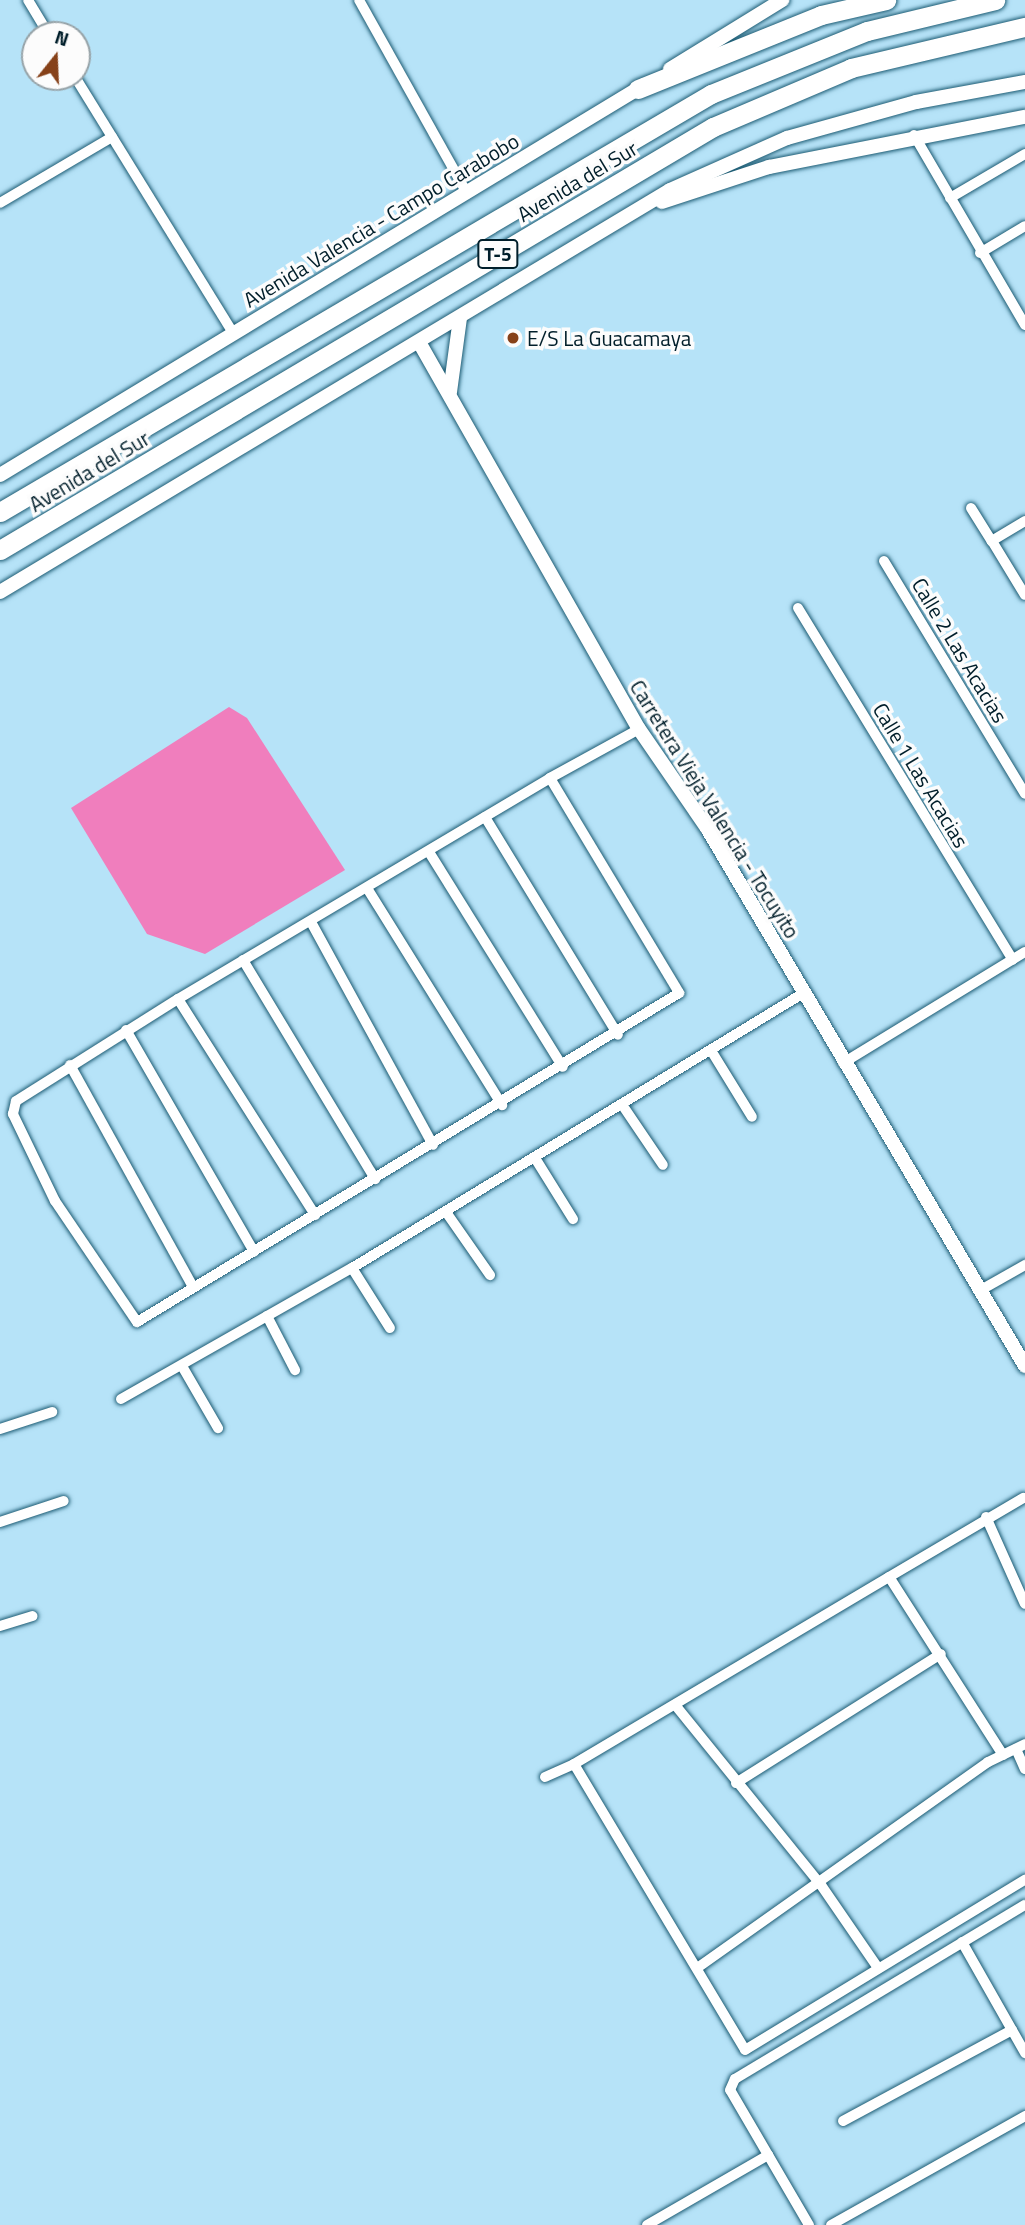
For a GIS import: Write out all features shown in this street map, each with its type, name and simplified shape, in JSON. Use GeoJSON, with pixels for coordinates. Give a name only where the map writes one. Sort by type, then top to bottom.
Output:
{"type":"FeatureCollection","features":[{"type":"Feature","properties":{"kind":"highway"},"geometry":{"type":"LineString","coordinates":[[638,89],[821,15],[886,0]]}},
{"type":"Feature","properties":{"kind":"highway","name":"Avenida del Sur"},"geometry":{"type":"LineString","coordinates":[[0,512],[711,94],[867,31],[995,0]]}},
{"type":"Feature","properties":{"kind":"highway","name":"Avenida del Sur"},"geometry":{"type":"LineString","coordinates":[[0,550],[713,127],[850,68],[1025,27]]}},
{"type":"Feature","properties":{"kind":"street"},"geometry":{"type":"LineString","coordinates":[[28,0],[41,21]]}},
{"type":"Feature","properties":{"kind":"street"},"geometry":{"type":"LineString","coordinates":[[359,0],[467,193]]}},
{"type":"Feature","properties":{"kind":"street","name":"Avenida Valencia - Campo Carabobo"},"geometry":{"type":"LineString","coordinates":[[0,475],[782,0]]}},
{"type":"Feature","properties":{"kind":"street"},"geometry":{"type":"LineString","coordinates":[[0,592],[460,318],[637,209],[787,138],[916,103],[1025,82]]}},
{"type":"Feature","properties":{"kind":"street"},"geometry":{"type":"LineString","coordinates":[[84,91],[233,333]]}},
{"type":"Feature","properties":{"kind":"street"},"geometry":{"type":"LineString","coordinates":[[637,209],[769,167],[914,135],[1025,117]]}},
{"type":"Feature","properties":{"kind":"street"},"geometry":{"type":"LineString","coordinates":[[914,135],[980,253],[1021,309],[1025,325]]}},
{"type":"Feature","properties":{"kind":"street"},"geometry":{"type":"LineString","coordinates":[[0,204],[112,136]]}},
{"type":"Feature","properties":{"kind":"street"},"geometry":{"type":"LineString","coordinates":[[950,198],[1025,154]]}},
{"type":"Feature","properties":{"kind":"street"},"geometry":{"type":"LineString","coordinates":[[980,253],[1025,226]]}},
{"type":"Feature","properties":{"kind":"street"},"geometry":{"type":"LineString","coordinates":[[450,394],[449,359],[460,318]]}},
{"type":"Feature","properties":{"kind":"street","name":"Carretera Vieja Valencia - Tocuyito"},"geometry":{"type":"LineString","coordinates":[[419,342],[639,729],[707,828],[802,994],[1025,1366]]}},
{"type":"Feature","properties":{"kind":"street"},"geometry":{"type":"LineString","coordinates":[[971,508],[1025,595]]}},
{"type":"Feature","properties":{"kind":"street"},"geometry":{"type":"LineString","coordinates":[[992,541],[1025,521]]}},
{"type":"Feature","properties":{"kind":"street","name":"Calle 2 Las Acacias"},"geometry":{"type":"LineString","coordinates":[[884,561],[1025,794]]}},
{"type":"Feature","properties":{"kind":"street","name":"Calle 1 Las Acacias"},"geometry":{"type":"LineString","coordinates":[[798,608],[1013,960]]}},
{"type":"Feature","properties":{"kind":"street"},"geometry":{"type":"LineString","coordinates":[[550,778],[679,993],[618,1035],[137,1322],[55,1201],[13,1114],[16,1101],[126,1030],[243,960],[550,778],[639,729]]}},
{"type":"Feature","properties":{"kind":"street"},"geometry":{"type":"LineString","coordinates":[[485,817],[618,1035]]}},
{"type":"Feature","properties":{"kind":"street"},"geometry":{"type":"LineString","coordinates":[[429,852],[563,1067]]}},
{"type":"Feature","properties":{"kind":"street"},"geometry":{"type":"LineString","coordinates":[[367,888],[502,1105]]}},
{"type":"Feature","properties":{"kind":"street"},"geometry":{"type":"LineString","coordinates":[[311,922],[433,1145]]}},
{"type":"Feature","properties":{"kind":"street"},"geometry":{"type":"LineString","coordinates":[[843,1063],[1025,952]]}},
{"type":"Feature","properties":{"kind":"street"},"geometry":{"type":"LineString","coordinates":[[243,960],[375,1180]]}},
{"type":"Feature","properties":{"kind":"street"},"geometry":{"type":"LineString","coordinates":[[121,1399],[352,1268],[712,1052],[802,994]]}},
{"type":"Feature","properties":{"kind":"street"},"geometry":{"type":"LineString","coordinates":[[178,999],[314,1215]]}},
{"type":"Feature","properties":{"kind":"street"},"geometry":{"type":"LineString","coordinates":[[126,1030],[254,1252]]}},
{"type":"Feature","properties":{"kind":"street"},"geometry":{"type":"LineString","coordinates":[[712,1052],[752,1117]]}},
{"type":"Feature","properties":{"kind":"street"},"geometry":{"type":"LineString","coordinates":[[70,1065],[193,1287]]}},
{"type":"Feature","properties":{"kind":"street"},"geometry":{"type":"LineString","coordinates":[[623,1106],[663,1165]]}},
{"type":"Feature","properties":{"kind":"street"},"geometry":{"type":"LineString","coordinates":[[536,1158],[573,1219]]}},
{"type":"Feature","properties":{"kind":"street"},"geometry":{"type":"LineString","coordinates":[[446,1212],[490,1275]]}},
{"type":"Feature","properties":{"kind":"street"},"geometry":{"type":"LineString","coordinates":[[981,1290],[1025,1265]]}},
{"type":"Feature","properties":{"kind":"street"},"geometry":{"type":"LineString","coordinates":[[352,1268],[390,1328]]}},
{"type":"Feature","properties":{"kind":"street"},"geometry":{"type":"LineString","coordinates":[[267,1316],[295,1370]]}},
{"type":"Feature","properties":{"kind":"street"},"geometry":{"type":"LineString","coordinates":[[182,1366],[219,1428]]}},
{"type":"Feature","properties":{"kind":"street"},"geometry":{"type":"LineString","coordinates":[[0,1429],[52,1412]]}},
{"type":"Feature","properties":{"kind":"street"},"geometry":{"type":"LineString","coordinates":[[545,1777],[574,1764],[676,1706],[986,1517],[1023,1498]]}},
{"type":"Feature","properties":{"kind":"street"},"geometry":{"type":"LineString","coordinates":[[0,1522],[64,1501]]}},
{"type":"Feature","properties":{"kind":"street"},"geometry":{"type":"LineString","coordinates":[[986,1517],[1025,1604]]}},
{"type":"Feature","properties":{"kind":"street"},"geometry":{"type":"LineString","coordinates":[[889,1577],[941,1654],[1003,1755]]}},
{"type":"Feature","properties":{"kind":"street"},"geometry":{"type":"LineString","coordinates":[[0,1626],[33,1616]]}},
{"type":"Feature","properties":{"kind":"street"},"geometry":{"type":"LineString","coordinates":[[736,1783],[941,1654]]}},
{"type":"Feature","properties":{"kind":"street"},"geometry":{"type":"LineString","coordinates":[[676,1706],[821,1885],[878,1968]]}},
{"type":"Feature","properties":{"kind":"street"},"geometry":{"type":"LineString","coordinates":[[700,1966],[821,1885],[1003,1755],[1020,1746],[1025,1769]]}},
{"type":"Feature","properties":{"kind":"street"},"geometry":{"type":"LineString","coordinates":[[574,1764],[700,1966],[738,2045],[752,2051],[878,1968],[1025,1880]]}},
{"type":"Feature","properties":{"kind":"street"},"geometry":{"type":"LineString","coordinates":[[809,2225],[730,2090],[735,2079],[1025,1905]]}},
{"type":"Feature","properties":{"kind":"street"},"geometry":{"type":"LineString","coordinates":[[962,1942],[1025,2053]]}},
{"type":"Feature","properties":{"kind":"street"},"geometry":{"type":"LineString","coordinates":[[842,2121],[1012,2030]]}},
{"type":"Feature","properties":{"kind":"street"},"geometry":{"type":"LineString","coordinates":[[831,2225],[1025,2116]]}},
{"type":"Feature","properties":{"kind":"street"},"geometry":{"type":"LineString","coordinates":[[647,2225],[768,2155]]}},
{"type":"Feature","properties":{"kind":"shaded area"},"geometry":{"type":"Polygon","coordinates":[[[229,707],[247,718],[345,870],[205,954],[147,934],[71,808],[229,707]]]}},
{"type":"Feature","properties":{"kind":"place","name":"E/S La Guacamaya"},"geometry":{"type":"Point","coordinates":[513,338]}}]}
